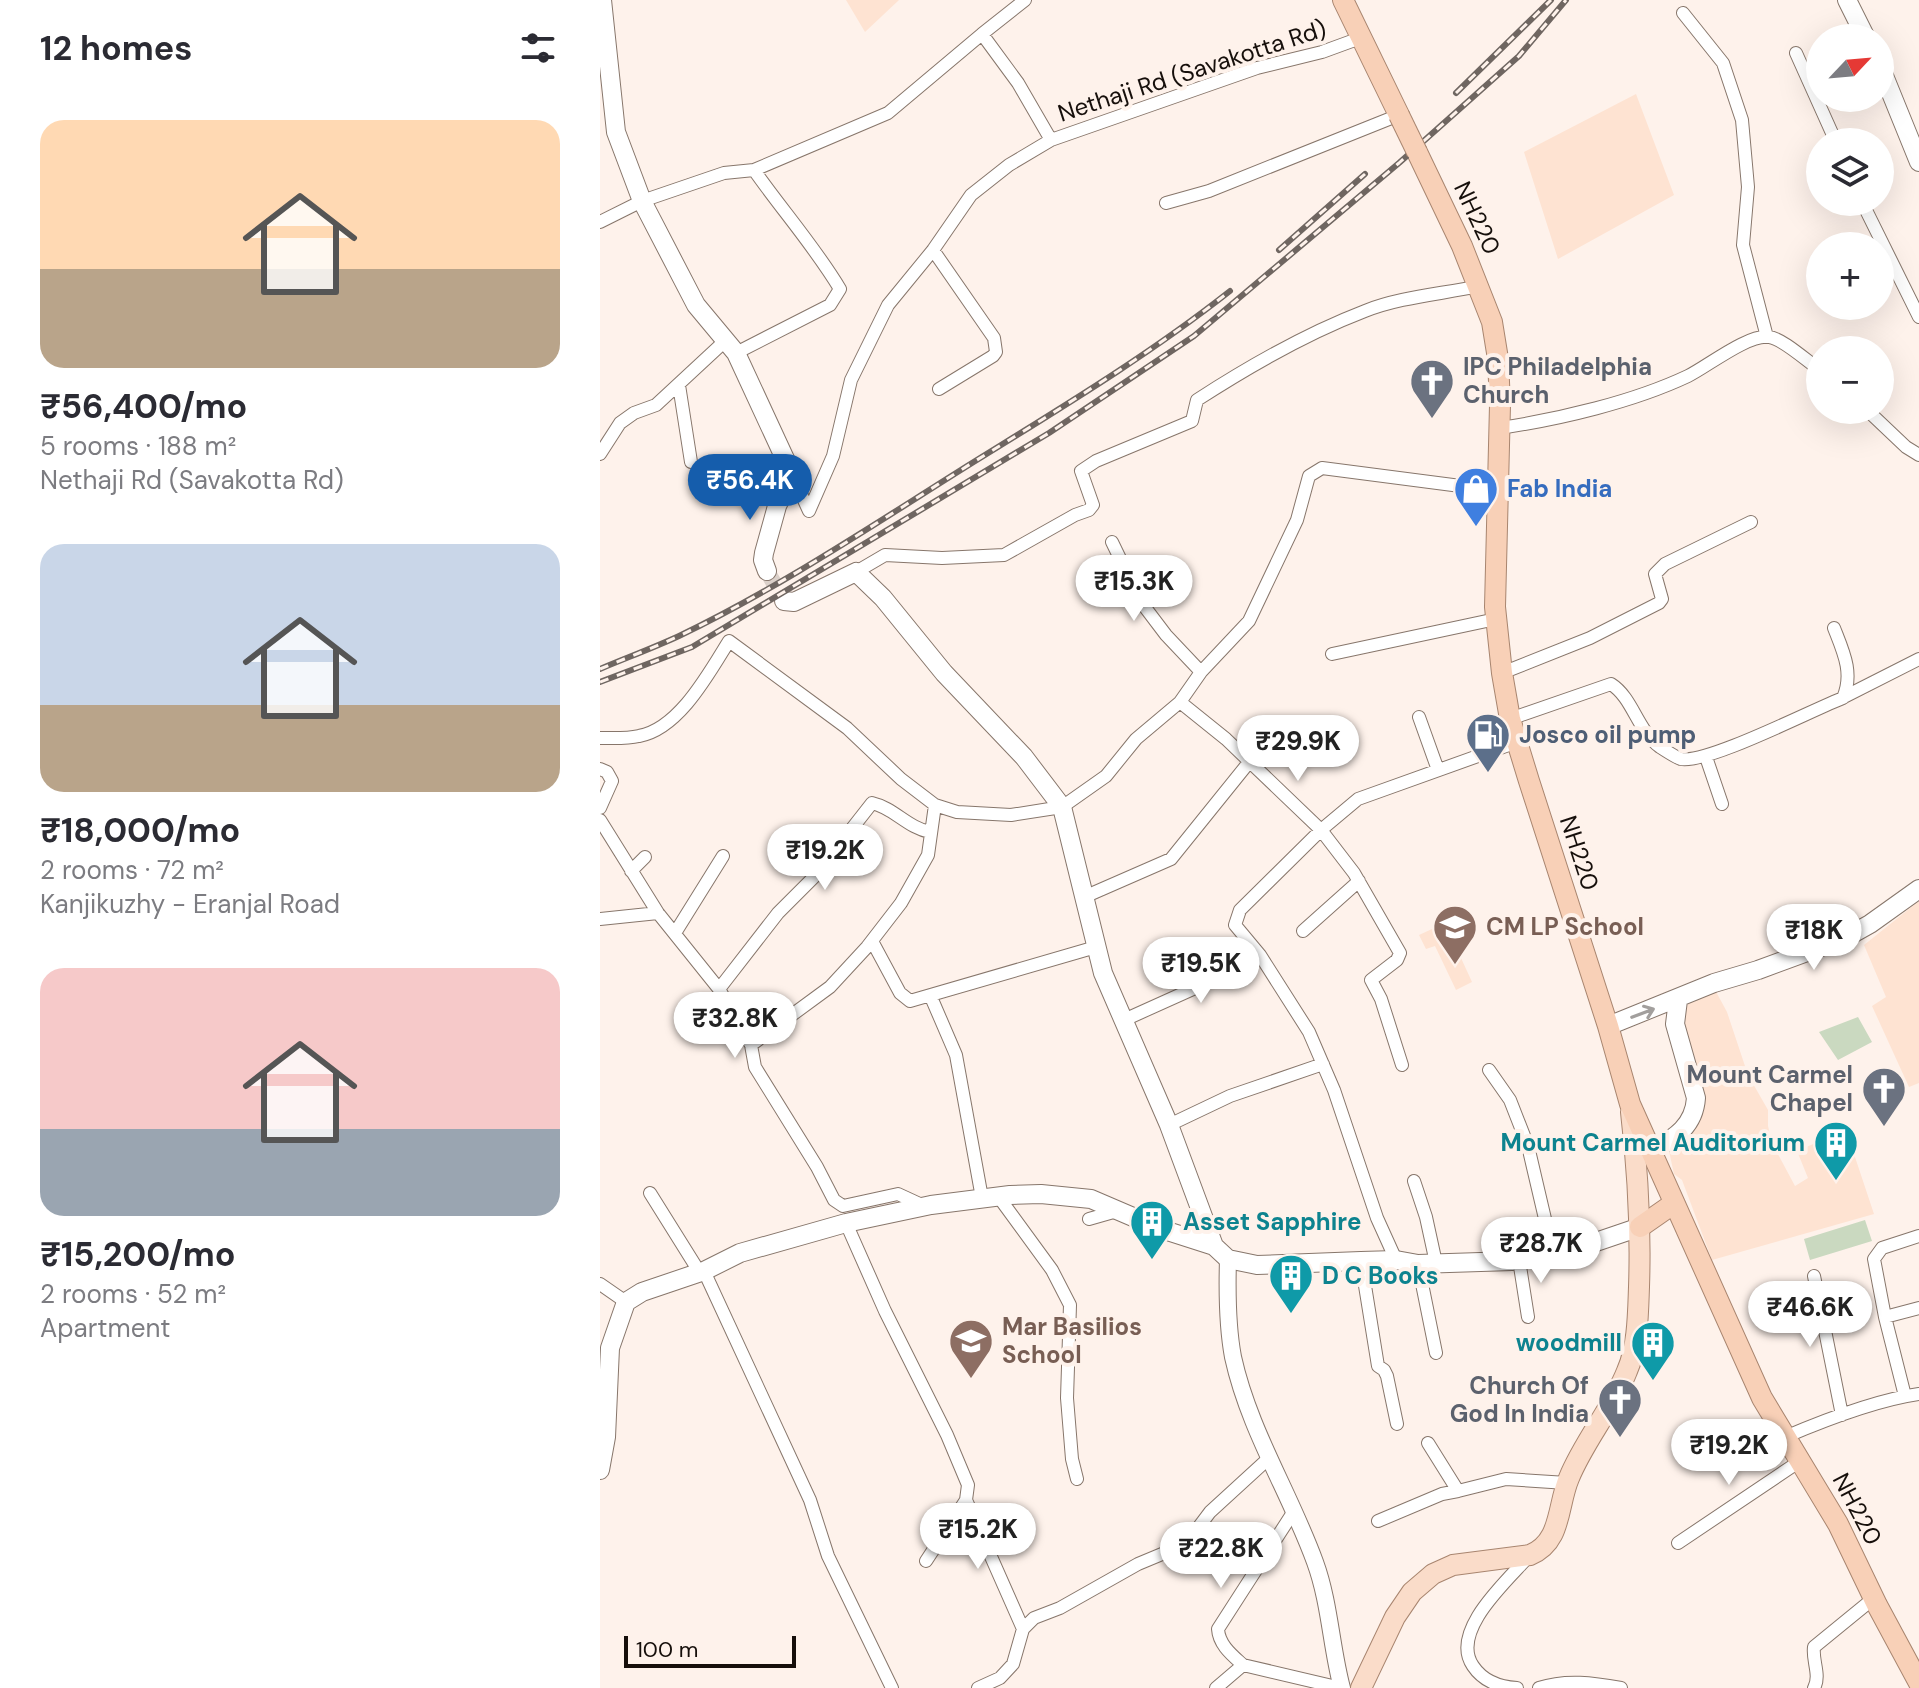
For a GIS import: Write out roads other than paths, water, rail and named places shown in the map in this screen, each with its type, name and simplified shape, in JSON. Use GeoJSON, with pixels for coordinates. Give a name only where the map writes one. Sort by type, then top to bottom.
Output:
{"type":"FeatureCollection","features":[{"type":"Feature","properties":{"kind":"highway","name":"NH220"},"geometry":{"type":"LineString","coordinates":[[1343,0],[1417,152],[1479,286],[1492,322],[1498,359],[1500,428],[1496,619],[1510,719],[1630,1104],[1762,1398],[1838,1524],[1919,1683]]}},
{"type":"Feature","properties":{"kind":"highway"},"geometry":{"type":"LineString","coordinates":[[1640,1227],[1673,1204]]}},
{"type":"Feature","properties":{"kind":"main road"},"geometry":{"type":"LineString","coordinates":[[602,0],[607,102],[642,201],[696,305],[730,347],[792,474],[770,529],[763,560],[767,571]]}},
{"type":"Feature","properties":{"kind":"main road"},"geometry":{"type":"LineString","coordinates":[[1847,0],[1859,24]]}},
{"type":"Feature","properties":{"kind":"main road"},"geometry":{"type":"LineString","coordinates":[[1894,100],[1919,162]]}},
{"type":"Feature","properties":{"kind":"main road"},"geometry":{"type":"LineString","coordinates":[[784,601],[794,602],[856,572],[883,598],[944,673],[1024,757],[1062,807],[1103,973],[1198,1196],[1214,1246]]}},
{"type":"Feature","properties":{"kind":"main road"},"geometry":{"type":"LineString","coordinates":[[1608,1026],[1714,983],[1845,938],[1919,889]]}},
{"type":"Feature","properties":{"kind":"main road"},"geometry":{"type":"LineString","coordinates":[[1651,1152],[1683,1130],[1695,1110],[1696,1098],[1675,1024],[1678,1000]]}},
{"type":"Feature","properties":{"kind":"main road"},"geometry":{"type":"LineString","coordinates":[[1361,1688],[1395,1617],[1412,1592],[1433,1574],[1453,1565],[1530,1555],[1550,1541],[1577,1459],[1628,1370],[1638,1312],[1640,1227],[1640,1192],[1630,1104]]}},
{"type":"Feature","properties":{"kind":"main road"},"geometry":{"type":"LineString","coordinates":[[600,1470],[606,1437],[610,1348],[626,1302],[642,1292],[702,1272],[740,1253],[846,1223],[924,1206],[990,1197],[1041,1194],[1091,1199],[1161,1229],[1214,1246],[1228,1259],[1257,1265],[1519,1260],[1618,1236],[1640,1227]]}},
{"type":"Feature","properties":{"kind":"street"},"geometry":{"type":"LineString","coordinates":[[600,222],[642,201],[724,173],[754,170],[888,113],[1025,0]]}},
{"type":"Feature","properties":{"kind":"street"},"geometry":{"type":"LineString","coordinates":[[1683,13],[1723,63],[1742,120],[1748,187],[1743,245],[1767,337]]}},
{"type":"Feature","properties":{"kind":"street"},"geometry":{"type":"LineString","coordinates":[[982,34],[1018,83],[1051,140]]}},
{"type":"Feature","properties":{"kind":"street","name":"Nethaji Rd (Savakotta Rd)"},"geometry":{"type":"LineString","coordinates":[[792,474],[809,511],[833,456],[851,380],[888,305],[933,250],[971,195],[1009,165],[1051,140],[1257,68],[1322,52],[1363,37]]}},
{"type":"Feature","properties":{"kind":"street"},"geometry":{"type":"LineString","coordinates":[[1796,53],[1830,128]]}},
{"type":"Feature","properties":{"kind":"street"},"geometry":{"type":"LineString","coordinates":[[1166,203],[1209,191],[1399,115]]}},
{"type":"Feature","properties":{"kind":"street"},"geometry":{"type":"LineString","coordinates":[[600,454],[620,423],[634,413],[656,405],[730,347],[830,305],[840,289],[828,268],[754,170]]}},
{"type":"Feature","properties":{"kind":"street"},"geometry":{"type":"LineString","coordinates":[[1869,216],[1919,317]]}},
{"type":"Feature","properties":{"kind":"street"},"geometry":{"type":"LineString","coordinates":[[933,250],[994,338],[996,347],[993,356],[939,389]]}},
{"type":"Feature","properties":{"kind":"street"},"geometry":{"type":"LineString","coordinates":[[856,572],[885,555],[942,558],[1004,555],[1089,510],[1093,505],[1081,471],[1096,461],[1192,421],[1197,400],[1279,349],[1366,310],[1479,286]]}},
{"type":"Feature","properties":{"kind":"street"},"geometry":{"type":"LineString","coordinates":[[1500,428],[1547,421],[1659,388],[1758,337],[1773,337],[1806,360]]}},
{"type":"Feature","properties":{"kind":"street"},"geometry":{"type":"LineString","coordinates":[[679,385],[691,462]]}},
{"type":"Feature","properties":{"kind":"street"},"geometry":{"type":"LineString","coordinates":[[1882,424],[1919,455]]}},
{"type":"Feature","properties":{"kind":"street"},"geometry":{"type":"LineString","coordinates":[[600,738],[638,737],[663,725],[700,689],[729,641],[847,728],[901,779],[935,805],[957,812],[997,814],[1062,807],[1106,776],[1136,739],[1180,702],[1201,672],[1249,621],[1297,520],[1309,476],[1322,468],[1499,491]]}},
{"type":"Feature","properties":{"kind":"street"},"geometry":{"type":"LineString","coordinates":[[1502,673],[1590,638],[1659,603],[1662,599],[1655,574],[1665,564],[1751,522]]}},
{"type":"Feature","properties":{"kind":"street"},"geometry":{"type":"LineString","coordinates":[[1112,542],[1141,602],[1166,635],[1201,672]]}},
{"type":"Feature","properties":{"kind":"street"},"geometry":{"type":"LineString","coordinates":[[1332,654],[1496,619]]}},
{"type":"Feature","properties":{"kind":"street"},"geometry":{"type":"LineString","coordinates":[[1834,628],[1847,663],[1848,686],[1843,698]]}},
{"type":"Feature","properties":{"kind":"street"},"geometry":{"type":"LineString","coordinates":[[1510,719],[1611,684],[1619,690],[1643,732],[1658,746],[1681,759],[1706,757],[1843,698],[1919,659]]}},
{"type":"Feature","properties":{"kind":"street"},"geometry":{"type":"LineString","coordinates":[[1180,702],[1250,761],[1321,830],[1359,881],[1400,953],[1397,960],[1371,980],[1381,999],[1402,1065]]}},
{"type":"Feature","properties":{"kind":"street"},"geometry":{"type":"LineString","coordinates":[[1419,717],[1438,770]]}},
{"type":"Feature","properties":{"kind":"street"},"geometry":{"type":"LineString","coordinates":[[1396,1260],[1377,1218],[1309,1032],[1260,955],[1235,925],[1236,919],[1240,910],[1321,830],[1358,799],[1517,742]]}},
{"type":"Feature","properties":{"kind":"street"},"geometry":{"type":"LineString","coordinates":[[1706,757],[1722,804]]}},
{"type":"Feature","properties":{"kind":"street"},"geometry":{"type":"LineString","coordinates":[[1084,897],[1171,859],[1250,761]]}},
{"type":"Feature","properties":{"kind":"street"},"geometry":{"type":"LineString","coordinates":[[600,769],[607,772],[612,781],[600,808]]}},
{"type":"Feature","properties":{"kind":"street"},"geometry":{"type":"LineString","coordinates":[[719,989],[778,913],[814,877],[872,803],[882,805],[920,830],[930,832]]}},
{"type":"Feature","properties":{"kind":"street"},"geometry":{"type":"LineString","coordinates":[[751,1045],[830,987],[872,941],[901,903],[928,855],[935,805]]}},
{"type":"Feature","properties":{"kind":"street"},"geometry":{"type":"LineString","coordinates":[[600,820],[658,913],[719,989],[751,1045],[755,1067],[834,1200],[843,1206],[898,1194],[924,1206]]}},
{"type":"Feature","properties":{"kind":"street"},"geometry":{"type":"LineString","coordinates":[[675,933],[723,856]]}},
{"type":"Feature","properties":{"kind":"street"},"geometry":{"type":"LineString","coordinates":[[631,871],[645,857]]}},
{"type":"Feature","properties":{"kind":"street"},"geometry":{"type":"LineString","coordinates":[[1303,931],[1359,881]]}},
{"type":"Feature","properties":{"kind":"street"},"geometry":{"type":"LineString","coordinates":[[600,919],[658,913]]}},
{"type":"Feature","properties":{"kind":"street"},"geometry":{"type":"LineString","coordinates":[[872,941],[900,993],[910,1001],[1096,947]]}},
{"type":"Feature","properties":{"kind":"street"},"geometry":{"type":"LineString","coordinates":[[1124,1020],[1260,955]]}},
{"type":"Feature","properties":{"kind":"street"},"geometry":{"type":"LineString","coordinates":[[931,997],[956,1055],[990,1197],[1052,1270],[1070,1305],[1067,1398],[1072,1459],[1077,1479]]}},
{"type":"Feature","properties":{"kind":"street"},"geometry":{"type":"LineString","coordinates":[[1169,1125],[1230,1096],[1323,1064]]}},
{"type":"Feature","properties":{"kind":"street"},"geometry":{"type":"LineString","coordinates":[[1489,1070],[1510,1100],[1528,1146],[1553,1253]]}},
{"type":"Feature","properties":{"kind":"street"},"geometry":{"type":"LineString","coordinates":[[1414,1181],[1426,1217],[1427,1264],[1436,1353]]}},
{"type":"Feature","properties":{"kind":"street"},"geometry":{"type":"LineString","coordinates":[[650,1193],[702,1272],[810,1500],[828,1556],[892,1688]]}},
{"type":"Feature","properties":{"kind":"street"},"geometry":{"type":"LineString","coordinates":[[1089,1219],[1117,1211]]}},
{"type":"Feature","properties":{"kind":"street"},"geometry":{"type":"LineString","coordinates":[[846,1223],[968,1485],[966,1500],[926,1561]]}},
{"type":"Feature","properties":{"kind":"street"},"geometry":{"type":"LineString","coordinates":[[1785,1437],[1842,1415],[1912,1395],[1885,1317],[1874,1259],[1882,1248],[1919,1236]]}},
{"type":"Feature","properties":{"kind":"street"},"geometry":{"type":"LineString","coordinates":[[1228,1259],[1227,1304],[1233,1355],[1241,1388],[1269,1458],[1294,1511],[1317,1567],[1342,1688],[1243,1665],[1220,1639],[1218,1629],[1294,1511]]}},
{"type":"Feature","properties":{"kind":"street"},"geometry":{"type":"LineString","coordinates":[[1519,1260],[1528,1317]]}},
{"type":"Feature","properties":{"kind":"street"},"geometry":{"type":"LineString","coordinates":[[1361,1261],[1374,1350],[1378,1366],[1387,1376],[1397,1424]]}},
{"type":"Feature","properties":{"kind":"street"},"geometry":{"type":"LineString","coordinates":[[1814,1276],[1842,1415]]}},
{"type":"Feature","properties":{"kind":"street"},"geometry":{"type":"LineString","coordinates":[[600,1284],[626,1302]]}},
{"type":"Feature","properties":{"kind":"street"},"geometry":{"type":"LineString","coordinates":[[1885,1317],[1919,1308]]}},
{"type":"Feature","properties":{"kind":"street"},"geometry":{"type":"LineString","coordinates":[[1428,1443],[1458,1491]]}},
{"type":"Feature","properties":{"kind":"street"},"geometry":{"type":"LineString","coordinates":[[978,1688],[1000,1678],[1013,1664],[1023,1629],[1034,1618],[1060,1608],[1138,1564],[1186,1544],[1210,1512],[1269,1458]]}},
{"type":"Feature","properties":{"kind":"street"},"geometry":{"type":"LineString","coordinates":[[1678,1543],[1800,1461]]}},
{"type":"Feature","properties":{"kind":"street"},"geometry":{"type":"LineString","coordinates":[[1378,1521],[1442,1494],[1506,1479],[1567,1483]]}},
{"type":"Feature","properties":{"kind":"street"},"geometry":{"type":"LineString","coordinates":[[966,1500],[1023,1629]]}},
{"type":"Feature","properties":{"kind":"street"},"geometry":{"type":"LineString","coordinates":[[1517,1688],[1487,1681],[1475,1671],[1467,1658],[1467,1638],[1474,1620],[1530,1555]]}},
{"type":"Feature","properties":{"kind":"street"},"geometry":{"type":"LineString","coordinates":[[1814,1688],[1817,1671],[1813,1659],[1814,1647],[1874,1598]]}},
{"type":"Feature","properties":{"kind":"street"},"geometry":{"type":"LineString","coordinates":[[1216,1688],[1243,1665]]}},
{"type":"Feature","properties":{"kind":"street"},"geometry":{"type":"LineString","coordinates":[[1539,1688],[1554,1683],[1596,1683],[1621,1688]]}},
{"type":"Feature","properties":{"kind":"tunnel"},"geometry":{"type":"LineString","coordinates":[[767,571],[784,601]]}},
{"type":"Feature","properties":{"kind":"railway"},"geometry":{"type":"LineString","coordinates":[[1456,93],[1551,0]]}},
{"type":"Feature","properties":{"kind":"railway"},"geometry":{"type":"LineString","coordinates":[[600,682],[692,647],[1049,433],[1194,336],[1399,163],[1519,56],[1566,0]]}},
{"type":"Feature","properties":{"kind":"railway"},"geometry":{"type":"LineString","coordinates":[[1279,250],[1365,174]]}},
{"type":"Feature","properties":{"kind":"railway"},"geometry":{"type":"LineString","coordinates":[[600,669],[679,636],[791,576],[1103,381],[1230,291]]}},
{"type":"Feature","properties":{"kind":"place","name":"IPC Philadelphia Church"},"geometry":{"type":"Point","coordinates":[1432,420]}},
{"type":"Feature","properties":{"kind":"place","name":"Fab India"},"geometry":{"type":"Point","coordinates":[1476,528]}},
{"type":"Feature","properties":{"kind":"place","name":"Josco oil pump"},"geometry":{"type":"Point","coordinates":[1488,774]}},
{"type":"Feature","properties":{"kind":"place","name":"CM LP School"},"geometry":{"type":"Point","coordinates":[1455,966]}},
{"type":"Feature","properties":{"kind":"place","name":"Mount Carmel Chapel"},"geometry":{"type":"Point","coordinates":[1884,1128]}},
{"type":"Feature","properties":{"kind":"place","name":"Mount Carmel Auditorium"},"geometry":{"type":"Point","coordinates":[1836,1182]}},
{"type":"Feature","properties":{"kind":"place","name":"Asset Sapphire"},"geometry":{"type":"Point","coordinates":[1152,1261]}},
{"type":"Feature","properties":{"kind":"place","name":"D C Books"},"geometry":{"type":"Point","coordinates":[1291,1315]}},
{"type":"Feature","properties":{"kind":"place","name":"Mar Basilios School"},"geometry":{"type":"Point","coordinates":[971,1380]}},
{"type":"Feature","properties":{"kind":"place","name":"woodmill"},"geometry":{"type":"Point","coordinates":[1653,1382]}},
{"type":"Feature","properties":{"kind":"place","name":"Church Of God In India"},"geometry":{"type":"Point","coordinates":[1620,1439]}}]}
